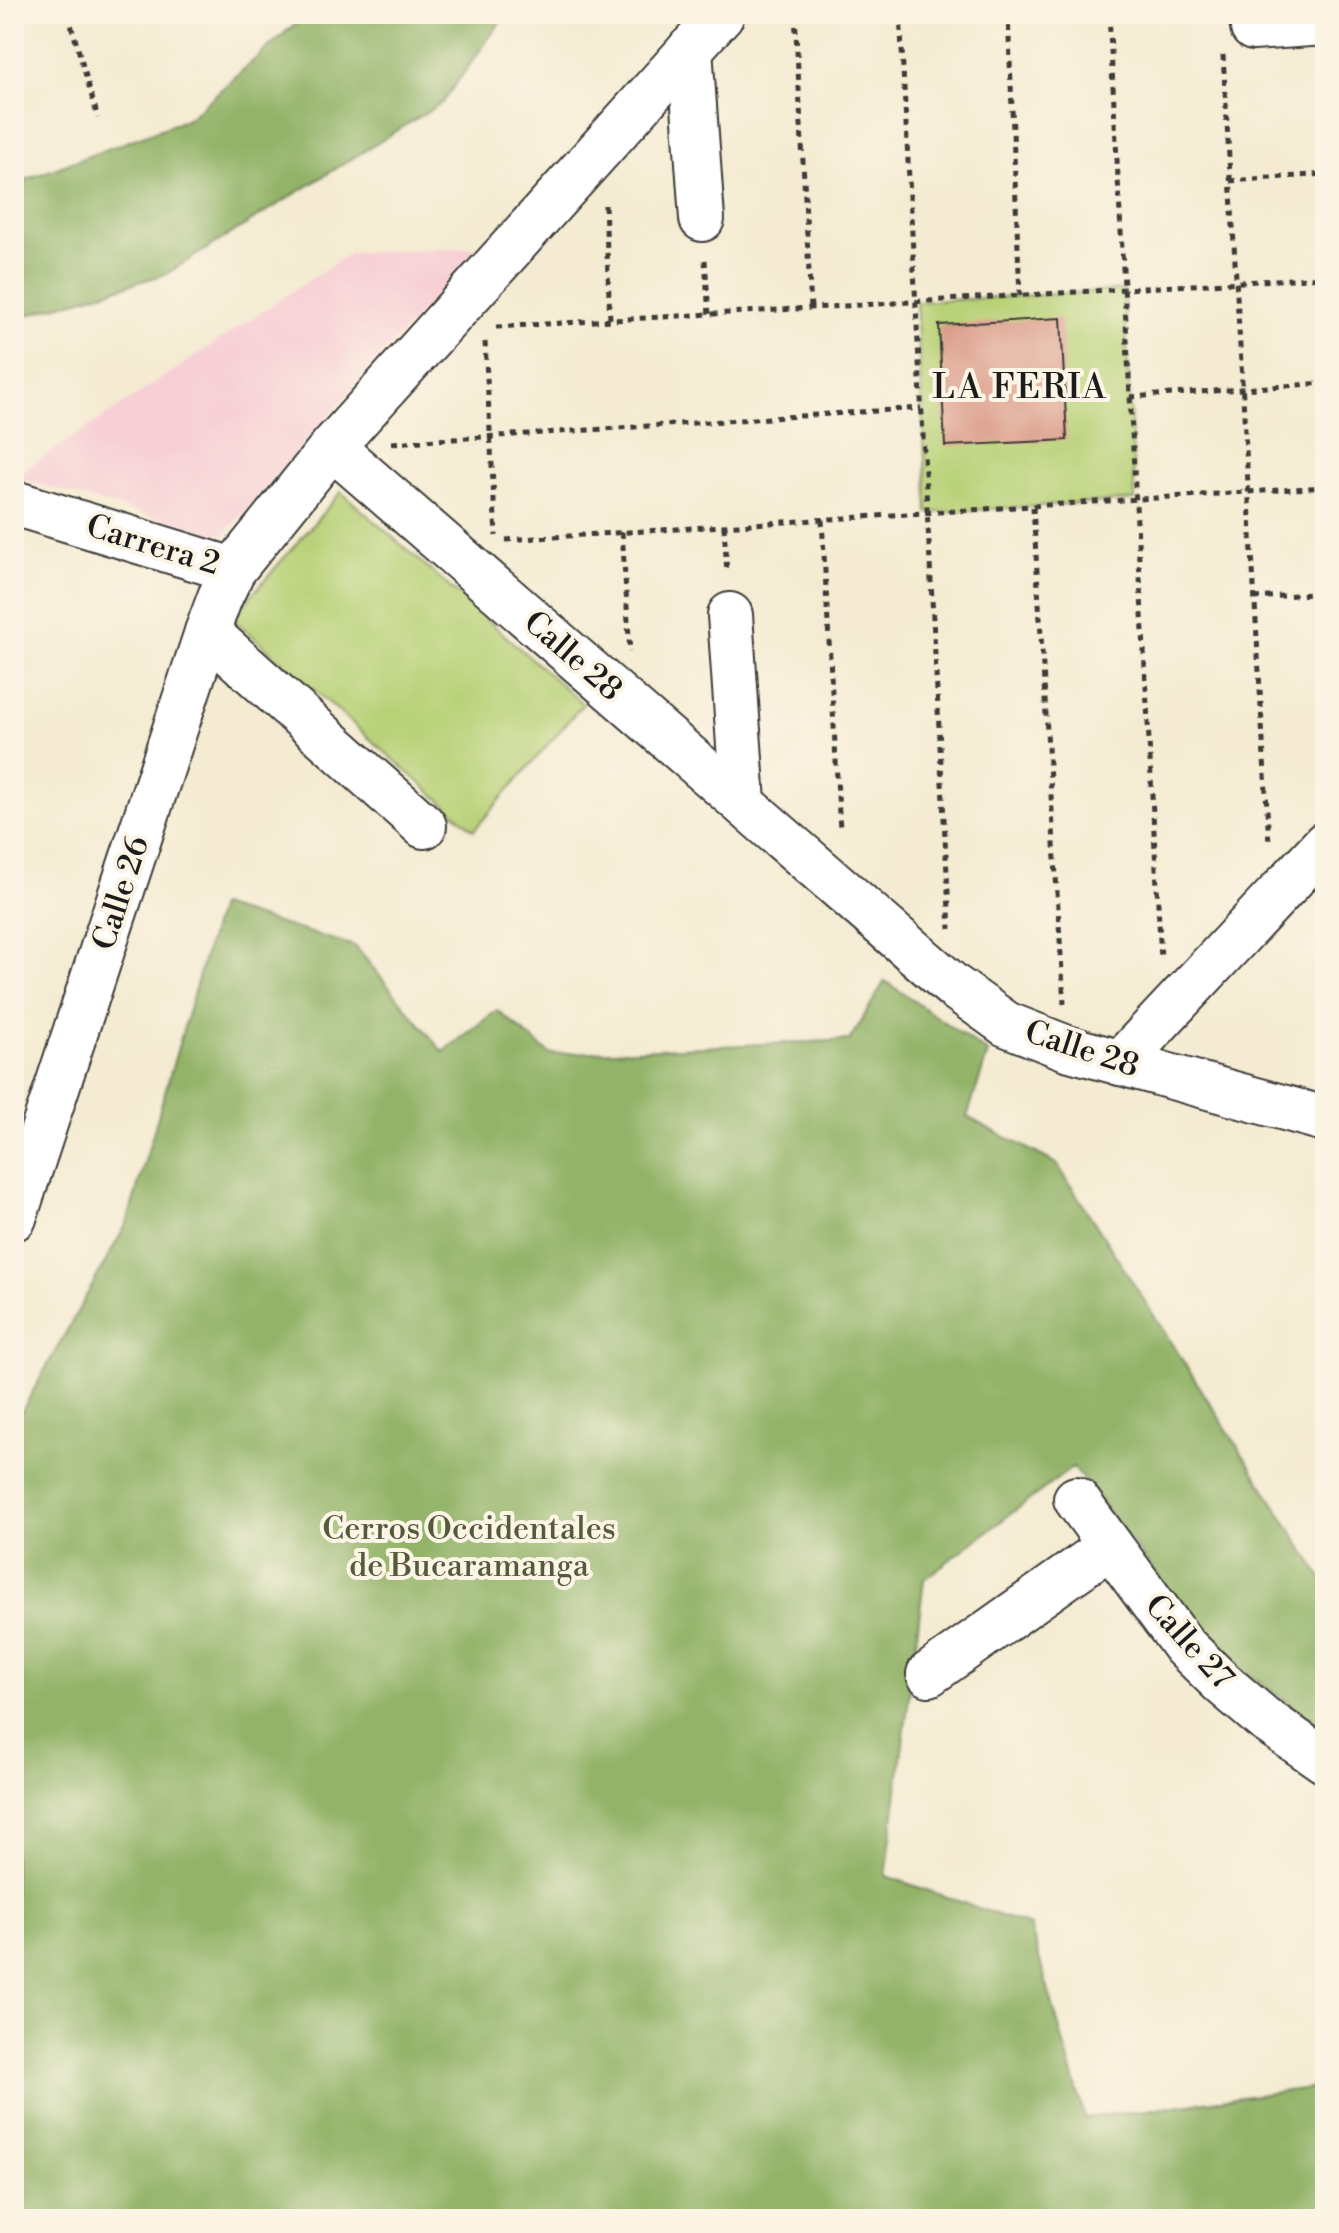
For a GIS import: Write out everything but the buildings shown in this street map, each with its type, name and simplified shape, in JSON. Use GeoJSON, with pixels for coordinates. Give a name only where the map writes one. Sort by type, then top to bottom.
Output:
{"type":"FeatureCollection","features":[{"type":"Feature","properties":{"kind":"street"},"geometry":{"type":"LineString","coordinates":[[332,447],[722,14]]}},
{"type":"Feature","properties":{"kind":"street"},"geometry":{"type":"LineString","coordinates":[[1252,14],[1253,28],[1325,23]]}},
{"type":"Feature","properties":{"kind":"street"},"geometry":{"type":"LineString","coordinates":[[690,49],[702,219]]}},
{"type":"Feature","properties":{"kind":"street","name":"Calle 28"},"geometry":{"type":"LineString","coordinates":[[332,447],[953,986],[1006,1024],[1067,1048],[1325,1119]]}},
{"type":"Feature","properties":{"kind":"street","name":"Carrera 2"},"geometry":{"type":"LineString","coordinates":[[14,503],[233,570],[332,447]]}},
{"type":"Feature","properties":{"kind":"street","name":"Calle 26"},"geometry":{"type":"LineString","coordinates":[[14,1218],[29,1122],[207,632],[233,570]]}},
{"type":"Feature","properties":{"kind":"street"},"geometry":{"type":"LineString","coordinates":[[730,615],[743,803]]}},
{"type":"Feature","properties":{"kind":"street"},"geometry":{"type":"LineString","coordinates":[[207,632],[424,826]]}},
{"type":"Feature","properties":{"kind":"street"},"geometry":{"type":"LineString","coordinates":[[1120,1063],[1325,844]]}},
{"type":"Feature","properties":{"kind":"street","name":"Calle 27"},"geometry":{"type":"LineString","coordinates":[[1076,1499],[1184,1646],[1263,1718],[1325,1761]]}},
{"type":"Feature","properties":{"kind":"street"},"geometry":{"type":"LineString","coordinates":[[929,1674],[1110,1546]]}},
{"type":"Feature","properties":{"kind":"path"},"geometry":{"type":"LineString","coordinates":[[68,14],[98,118]]}},
{"type":"Feature","properties":{"kind":"path"},"geometry":{"type":"LineString","coordinates":[[795,14],[811,309]]}},
{"type":"Feature","properties":{"kind":"path"},"geometry":{"type":"LineString","coordinates":[[900,14],[953,986]]}},
{"type":"Feature","properties":{"kind":"path"},"geometry":{"type":"LineString","coordinates":[[1008,14],[1020,296]]}},
{"type":"Feature","properties":{"kind":"path"},"geometry":{"type":"LineString","coordinates":[[1109,14],[1164,1016]]}},
{"type":"Feature","properties":{"kind":"path"},"geometry":{"type":"LineString","coordinates":[[1222,51],[1272,901]]}},
{"type":"Feature","properties":{"kind":"path"},"geometry":{"type":"LineString","coordinates":[[602,147],[610,320]]}},
{"type":"Feature","properties":{"kind":"path"},"geometry":{"type":"LineString","coordinates":[[1230,181],[1325,174]]}},
{"type":"Feature","properties":{"kind":"path"},"geometry":{"type":"LineString","coordinates":[[702,219],[709,315]]}},
{"type":"Feature","properties":{"kind":"path"},"geometry":{"type":"LineString","coordinates":[[497,541],[484,328],[1325,277]]}},
{"type":"Feature","properties":{"kind":"path"},"geometry":{"type":"LineString","coordinates":[[1130,397],[1325,383]]}},
{"type":"Feature","properties":{"kind":"path"},"geometry":{"type":"LineString","coordinates":[[332,447],[921,408]]}},
{"type":"Feature","properties":{"kind":"path"},"geometry":{"type":"LineString","coordinates":[[445,544],[1325,487]]}},
{"type":"Feature","properties":{"kind":"path"},"geometry":{"type":"LineString","coordinates":[[1033,506],[1067,1048]]}},
{"type":"Feature","properties":{"kind":"path"},"geometry":{"type":"LineString","coordinates":[[822,520],[843,890]]}},
{"type":"Feature","properties":{"kind":"path"},"geometry":{"type":"LineString","coordinates":[[622,532],[634,709]]}},
{"type":"Feature","properties":{"kind":"path"},"geometry":{"type":"LineString","coordinates":[[1254,598],[1325,593]]}},
{"type":"Feature","properties":{"kind":"shaded area"},"geometry":{"type":"Polygon","coordinates":[[[478,247],[222,537],[14,477],[350,253],[478,247]]]}},
{"type":"Feature","properties":{"kind":"green space"},"geometry":{"type":"Polygon","coordinates":[[[306,14],[506,14],[443,102],[166,274],[14,319],[14,184],[188,119],[306,14]]]}},
{"type":"Feature","properties":{"kind":"green space"},"geometry":{"type":"Polygon","coordinates":[[[1124,290],[1135,500],[928,513],[916,302],[1124,290]]]}},
{"type":"Feature","properties":{"kind":"green space"},"geometry":{"type":"Polygon","coordinates":[[[341,492],[583,704],[474,830],[232,618],[341,492]]]}},
{"type":"Feature","properties":{"kind":"green space","name":"Cerros Occidentales de Bucaramanga"},"geometry":{"type":"Polygon","coordinates":[[[219,906],[355,946],[443,1052],[497,1010],[550,1054],[850,1040],[885,981],[988,1053],[967,1117],[1057,1164],[1325,1583],[1325,1728],[1220,1655],[1073,1467],[924,1579],[886,1876],[1030,1926],[1085,2118],[1325,2084],[1325,2219],[14,2219],[14,1425],[127,1223],[219,906]]]}},
{"type":"Feature","properties":{"kind":"district","name":"LA FERIA"},"geometry":{"type":"Point","coordinates":[1020,388]}}]}
